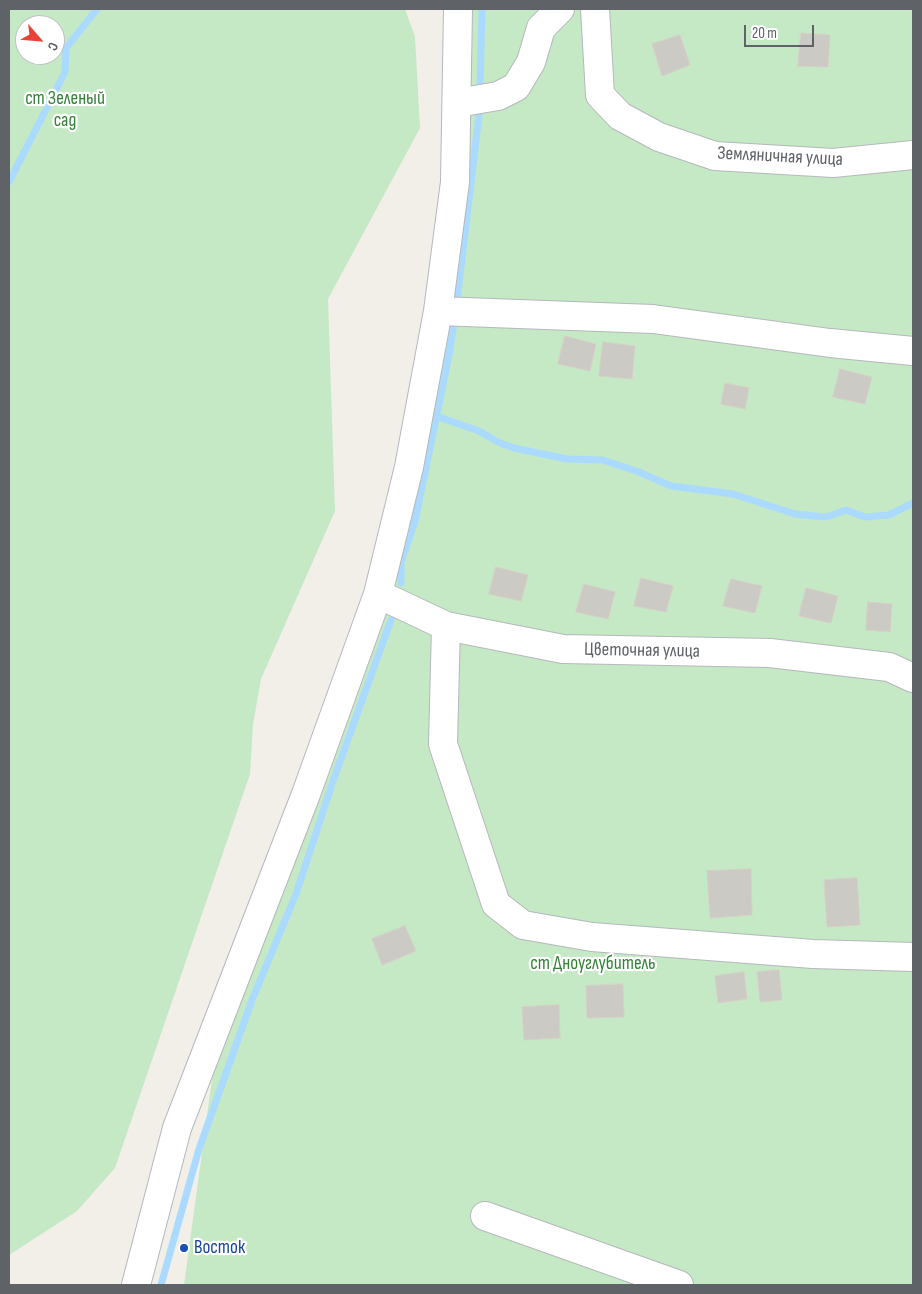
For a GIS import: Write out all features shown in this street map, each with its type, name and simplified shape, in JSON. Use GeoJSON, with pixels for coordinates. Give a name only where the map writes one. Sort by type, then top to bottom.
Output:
{"type":"FeatureCollection","features":[{"type":"Feature","properties":{"kind":"street"},"geometry":{"type":"LineString","coordinates":[[136,1285],[177,1128],[306,794],[378,594],[409,467],[438,311],[455,182],[458,9]]}},
{"type":"Feature","properties":{"kind":"street"},"geometry":{"type":"LineString","coordinates":[[457,102],[498,96],[516,87],[531,62],[541,28],[560,9]]}},
{"type":"Feature","properties":{"kind":"street","name":"Земляничная улица"},"geometry":{"type":"LineString","coordinates":[[595,9],[600,94],[620,116],[660,137],[715,156],[832,163],[913,155]]}},
{"type":"Feature","properties":{"kind":"street"},"geometry":{"type":"LineString","coordinates":[[438,311],[653,319],[830,343],[913,351]]}},
{"type":"Feature","properties":{"kind":"street","name":"Цветочная улица"},"geometry":{"type":"LineString","coordinates":[[378,594],[446,626],[563,649],[770,653],[889,668],[913,678]]}},
{"type":"Feature","properties":{"kind":"street"},"geometry":{"type":"LineString","coordinates":[[446,626],[444,744],[496,904],[523,925],[592,937],[813,954],[913,957]]}},
{"type":"Feature","properties":{"kind":"street"},"geometry":{"type":"LineString","coordinates":[[485,1216],[679,1285]]}},
{"type":"Feature","properties":{"kind":"green space","name":"ст Зеленый сад"},"geometry":{"type":"Polygon","coordinates":[[[9,9],[405,9],[415,37],[420,128],[328,299],[335,511],[261,679],[253,724],[250,774],[115,1168],[77,1211],[9,1255],[9,9]]]}},
{"type":"Feature","properties":{"kind":"green space","name":"ст Дноуглубитель"},"geometry":{"type":"Polygon","coordinates":[[[462,9],[913,9],[913,1285],[184,1285],[213,1072],[385,597],[459,203],[462,9]]]}},
{"type":"Feature","properties":{"kind":"building"},"geometry":{"type":"Polygon","coordinates":[[[801,33],[830,35],[828,67],[798,66],[801,33]]]}},
{"type":"Feature","properties":{"kind":"building"},"geometry":{"type":"Polygon","coordinates":[[[680,35],[690,65],[662,76],[652,44],[680,35]]]}},
{"type":"Feature","properties":{"kind":"building"},"geometry":{"type":"Polygon","coordinates":[[[565,336],[596,344],[590,371],[558,364],[565,336]]]}},
{"type":"Feature","properties":{"kind":"building"},"geometry":{"type":"Polygon","coordinates":[[[603,342],[635,346],[632,379],[599,376],[603,342]]]}},
{"type":"Feature","properties":{"kind":"building"},"geometry":{"type":"Polygon","coordinates":[[[840,369],[872,377],[865,404],[833,397],[840,369]]]}},
{"type":"Feature","properties":{"kind":"building"},"geometry":{"type":"Polygon","coordinates":[[[725,383],[749,388],[745,409],[721,404],[725,383]]]}},
{"type":"Feature","properties":{"kind":"building"},"geometry":{"type":"Polygon","coordinates":[[[496,567],[528,575],[521,601],[489,594],[496,567]]]}},
{"type":"Feature","properties":{"kind":"building"},"geometry":{"type":"Polygon","coordinates":[[[641,578],[673,586],[666,612],[634,606],[641,578]]]}},
{"type":"Feature","properties":{"kind":"building"},"geometry":{"type":"Polygon","coordinates":[[[731,579],[762,586],[755,613],[723,606],[731,579]]]}},
{"type":"Feature","properties":{"kind":"building"},"geometry":{"type":"Polygon","coordinates":[[[584,584],[615,592],[608,619],[576,612],[584,584]]]}},
{"type":"Feature","properties":{"kind":"building"},"geometry":{"type":"Polygon","coordinates":[[[806,588],[838,596],[831,623],[799,616],[806,588]]]}},
{"type":"Feature","properties":{"kind":"building"},"geometry":{"type":"Polygon","coordinates":[[[868,602],[892,604],[890,632],[866,630],[868,602]]]}},
{"type":"Feature","properties":{"kind":"building"},"geometry":{"type":"Polygon","coordinates":[[[751,869],[752,915],[710,918],[707,871],[751,869]]]}},
{"type":"Feature","properties":{"kind":"building"},"geometry":{"type":"Polygon","coordinates":[[[857,878],[860,925],[827,927],[824,880],[857,878]]]}},
{"type":"Feature","properties":{"kind":"building"},"geometry":{"type":"Polygon","coordinates":[[[405,926],[416,951],[382,965],[372,939],[405,926]]]}},
{"type":"Feature","properties":{"kind":"building"},"geometry":{"type":"Polygon","coordinates":[[[779,970],[782,1000],[760,1002],[757,972],[779,970]]]}},
{"type":"Feature","properties":{"kind":"building"},"geometry":{"type":"Polygon","coordinates":[[[744,972],[747,999],[718,1003],[715,976],[744,972]]]}},
{"type":"Feature","properties":{"kind":"building"},"geometry":{"type":"Polygon","coordinates":[[[623,984],[624,1017],[587,1018],[586,986],[623,984]]]}},
{"type":"Feature","properties":{"kind":"building"},"geometry":{"type":"Polygon","coordinates":[[[559,1005],[560,1038],[524,1040],[522,1007],[559,1005]]]}},
{"type":"Feature","properties":{"kind":"waterway"},"geometry":{"type":"LineString","coordinates":[[9,182],[65,72],[66,48],[97,9]]}},
{"type":"Feature","properties":{"kind":"waterway"},"geometry":{"type":"LineString","coordinates":[[480,84],[482,9]]}},
{"type":"Feature","properties":{"kind":"waterway"},"geometry":{"type":"LineString","coordinates":[[457,300],[479,115]]}},
{"type":"Feature","properties":{"kind":"waterway"},"geometry":{"type":"LineString","coordinates":[[401,583],[401,562],[415,521],[454,323]]}},
{"type":"Feature","properties":{"kind":"waterway"},"geometry":{"type":"LineString","coordinates":[[436,416],[479,431],[500,443],[514,448],[567,459],[603,460],[639,472],[671,486],[733,494],[795,514],[826,517],[846,510],[865,517],[889,515],[913,503]]}},
{"type":"Feature","properties":{"kind":"waterway"},"geometry":{"type":"LineString","coordinates":[[161,1285],[199,1149],[252,1000],[296,894],[333,781],[391,620]]}},
{"type":"Feature","properties":{"kind":"place","name":"Восток"},"geometry":{"type":"Point","coordinates":[184,1248]}}]}
